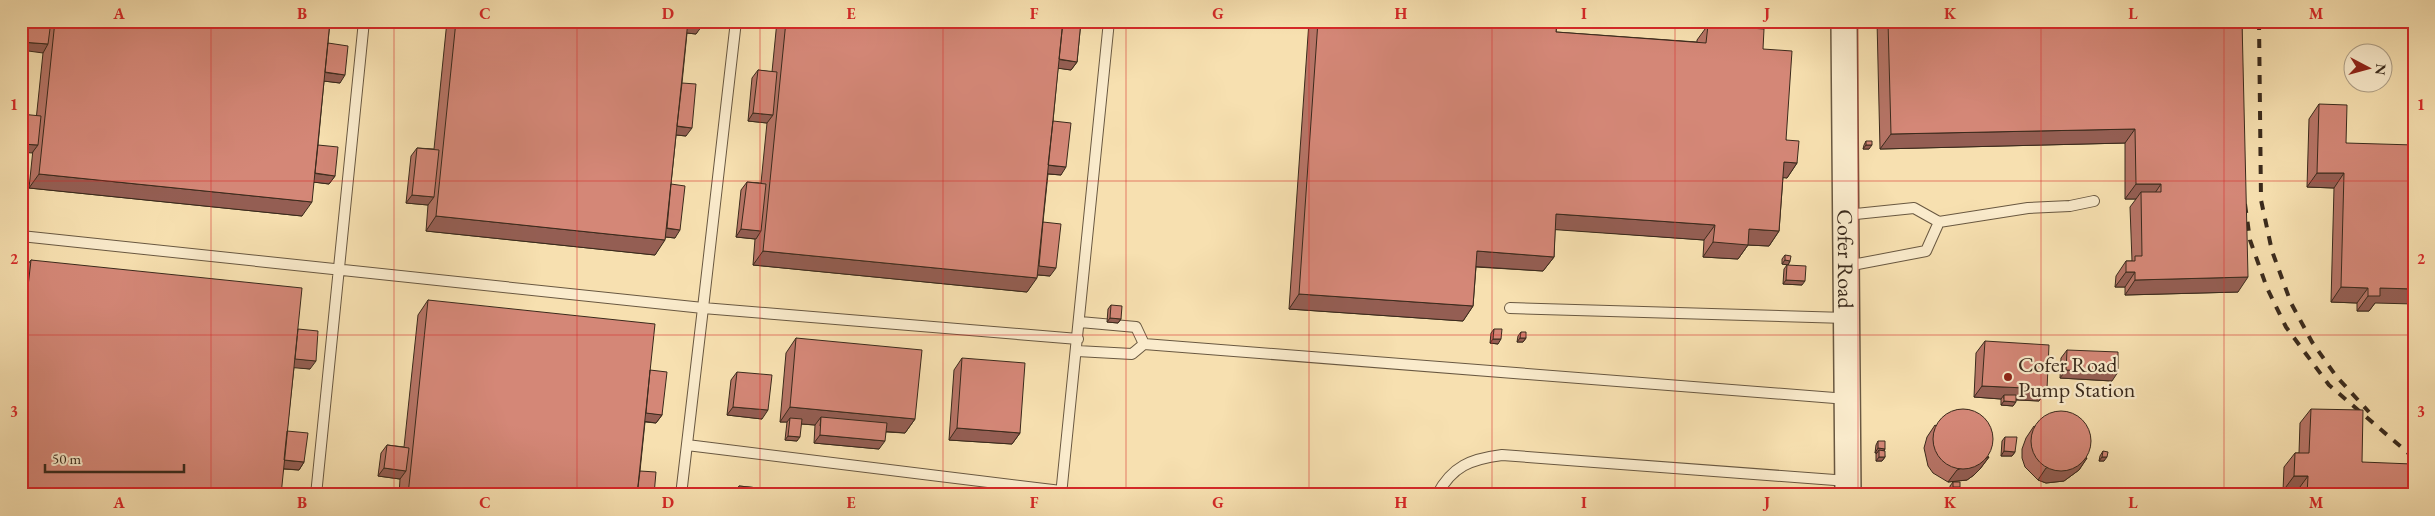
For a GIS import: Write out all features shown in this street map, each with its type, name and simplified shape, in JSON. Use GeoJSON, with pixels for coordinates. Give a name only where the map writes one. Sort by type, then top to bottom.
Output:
{"type":"FeatureCollection","features":[{"type":"Feature","properties":{"kind":"street","name":"Cofer Road"},"geometry":{"type":"LineString","coordinates":[[1844,21],[1848,488]]}},
{"type":"Feature","properties":{"kind":"lane"},"geometry":{"type":"LineString","coordinates":[[316,495],[364,21]]}},
{"type":"Feature","properties":{"kind":"lane"},"geometry":{"type":"LineString","coordinates":[[681,495],[736,21]]}},
{"type":"Feature","properties":{"kind":"lane"},"geometry":{"type":"LineString","coordinates":[[687,446],[1061,493],[1080,322],[1109,21]]}},
{"type":"Feature","properties":{"kind":"lane"},"geometry":{"type":"LineString","coordinates":[[1845,215],[1914,208],[1939,222],[2028,208],[2070,206],[2094,201]]}},
{"type":"Feature","properties":{"kind":"lane"},"geometry":{"type":"LineString","coordinates":[[1846,266],[1926,251],[1939,222]]}},
{"type":"Feature","properties":{"kind":"lane"},"geometry":{"type":"LineString","coordinates":[[21,236],[703,308],[1078,339]]}},
{"type":"Feature","properties":{"kind":"lane"},"geometry":{"type":"LineString","coordinates":[[1510,308],[1846,318]]}},
{"type":"Feature","properties":{"kind":"lane"},"geometry":{"type":"LineString","coordinates":[[1080,322],[1136,327],[1144,344]]}},
{"type":"Feature","properties":{"kind":"lane"},"geometry":{"type":"LineString","coordinates":[[1076,351],[1132,354],[1144,344],[1847,399]]}},
{"type":"Feature","properties":{"kind":"lane"},"geometry":{"type":"LineString","coordinates":[[1437,495],[1443,482],[1454,471],[1476,460],[1502,455],[1848,488]]}},
{"type":"Feature","properties":{"kind":"building"},"geometry":{"type":"Polygon","coordinates":[[[21,21],[51,21],[48,44],[21,42],[21,21]]]}},
{"type":"Feature","properties":{"kind":"building"},"geometry":{"type":"Polygon","coordinates":[[[55,21],[330,21],[312,202],[39,174],[55,21]]]}},
{"type":"Feature","properties":{"kind":"building"},"geometry":{"type":"Polygon","coordinates":[[[456,21],[688,21],[665,240],[436,216],[456,21]]]}},
{"type":"Feature","properties":{"kind":"building"},"geometry":{"type":"Polygon","coordinates":[[[688,21],[703,21],[702,26],[688,25],[688,21]]]}},
{"type":"Feature","properties":{"kind":"building"},"geometry":{"type":"Polygon","coordinates":[[[786,21],[1063,21],[1037,278],[763,251],[786,21]]]}},
{"type":"Feature","properties":{"kind":"building"},"geometry":{"type":"Polygon","coordinates":[[[1063,21],[1081,21],[1077,62],[1059,59],[1063,21]]]}},
{"type":"Feature","properties":{"kind":"building"},"geometry":{"type":"Polygon","coordinates":[[[1318,21],[1557,21],[1556,32],[1706,43],[1708,25],[1764,29],[1763,49],[1792,51],[1786,140],[1799,141],[1797,163],[1784,162],[1779,231],[1749,229],[1748,245],[1713,242],[1715,225],[1556,214],[1554,257],[1477,251],[1473,306],[1299,294],[1318,21]]]}},
{"type":"Feature","properties":{"kind":"building"},"geometry":{"type":"Polygon","coordinates":[[[1888,21],[2242,21],[2248,277],[2135,280],[2135,272],[2126,272],[2126,261],[2135,261],[2135,256],[2142,256],[2141,192],[2161,192],[2161,184],[2136,184],[2135,129],[1891,134],[1888,21]]]}},
{"type":"Feature","properties":{"kind":"building"},"geometry":{"type":"Polygon","coordinates":[[[328,43],[348,46],[345,75],[325,72],[328,43]]]}},
{"type":"Feature","properties":{"kind":"building"},"geometry":{"type":"Polygon","coordinates":[[[758,70],[777,72],[773,115],[753,113],[758,70]]]}},
{"type":"Feature","properties":{"kind":"building"},"geometry":{"type":"Polygon","coordinates":[[[682,83],[696,84],[692,128],[677,126],[682,83]]]}},
{"type":"Feature","properties":{"kind":"building"},"geometry":{"type":"Polygon","coordinates":[[[2319,104],[2347,105],[2346,143],[2414,145],[2414,289],[2380,288],[2380,296],[2368,296],[2368,288],[2341,287],[2344,173],[2317,173],[2319,104]]]}},
{"type":"Feature","properties":{"kind":"building"},"geometry":{"type":"Polygon","coordinates":[[[21,114],[41,116],[38,145],[21,144],[21,114]]]}},
{"type":"Feature","properties":{"kind":"building"},"geometry":{"type":"Polygon","coordinates":[[[1053,121],[1071,123],[1066,167],[1048,165],[1053,121]]]}},
{"type":"Feature","properties":{"kind":"building"},"geometry":{"type":"Polygon","coordinates":[[[1866,141],[1872,141],[1872,145],[1866,145],[1866,141]]]}},
{"type":"Feature","properties":{"kind":"building"},"geometry":{"type":"Polygon","coordinates":[[[318,145],[338,147],[335,176],[315,173],[318,145]]]}},
{"type":"Feature","properties":{"kind":"building"},"geometry":{"type":"Polygon","coordinates":[[[417,148],[439,150],[434,197],[412,195],[417,148]]]}},
{"type":"Feature","properties":{"kind":"building"},"geometry":{"type":"Polygon","coordinates":[[[747,182],[766,184],[761,231],[741,229],[747,182]]]}},
{"type":"Feature","properties":{"kind":"building"},"geometry":{"type":"Polygon","coordinates":[[[671,184],[685,186],[680,230],[667,228],[671,184]]]}},
{"type":"Feature","properties":{"kind":"building"},"geometry":{"type":"Polygon","coordinates":[[[1043,222],[1061,224],[1056,268],[1039,266],[1043,222]]]}},
{"type":"Feature","properties":{"kind":"building"},"geometry":{"type":"Polygon","coordinates":[[[1785,255],[1791,256],[1790,261],[1785,260],[1785,255]]]}},
{"type":"Feature","properties":{"kind":"building"},"geometry":{"type":"Polygon","coordinates":[[[31,260],[302,288],[281,495],[21,495],[21,349],[31,260]]]}},
{"type":"Feature","properties":{"kind":"building"},"geometry":{"type":"Polygon","coordinates":[[[1787,265],[1806,266],[1805,281],[1786,280],[1787,265]]]}},
{"type":"Feature","properties":{"kind":"building"},"geometry":{"type":"Polygon","coordinates":[[[428,300],[655,324],[637,495],[408,495],[428,300]]]}},
{"type":"Feature","properties":{"kind":"building"},"geometry":{"type":"Polygon","coordinates":[[[1111,305],[1122,306],[1121,319],[1110,318],[1111,305]]]}},
{"type":"Feature","properties":{"kind":"building"},"geometry":{"type":"Polygon","coordinates":[[[298,329],[318,331],[316,361],[295,359],[298,329]]]}},
{"type":"Feature","properties":{"kind":"building"},"geometry":{"type":"Polygon","coordinates":[[[1494,329],[1502,329],[1501,339],[1493,339],[1494,329]]]}},
{"type":"Feature","properties":{"kind":"building"},"geometry":{"type":"Polygon","coordinates":[[[1521,332],[1526,332],[1526,338],[1520,338],[1521,332]]]}},
{"type":"Feature","properties":{"kind":"building"},"geometry":{"type":"Polygon","coordinates":[[[796,338],[922,350],[915,419],[790,407],[796,338]]]}},
{"type":"Feature","properties":{"kind":"building","name":"Cofer Road Pump Station"},"geometry":{"type":"Polygon","coordinates":[[[1985,341],[2049,345],[2047,389],[1982,386],[1985,341]]]}},
{"type":"Feature","properties":{"kind":"building"},"geometry":{"type":"Polygon","coordinates":[[[2067,350],[2118,352],[2118,372],[2066,370],[2067,350]]]}},
{"type":"Feature","properties":{"kind":"building"},"geometry":{"type":"Polygon","coordinates":[[[962,358],[1025,363],[1020,433],[957,428],[962,358]]]}},
{"type":"Feature","properties":{"kind":"building"},"geometry":{"type":"Polygon","coordinates":[[[650,370],[667,372],[662,415],[646,413],[650,370]]]}},
{"type":"Feature","properties":{"kind":"building"},"geometry":{"type":"Polygon","coordinates":[[[737,372],[772,375],[768,410],[733,407],[737,372]]]}},
{"type":"Feature","properties":{"kind":"building"},"geometry":{"type":"Polygon","coordinates":[[[2004,395],[2016,395],[2016,402],[2004,401],[2004,395]]]}},
{"type":"Feature","properties":{"kind":"building"},"geometry":{"type":"Polygon","coordinates":[[[1957,409],[1969,409],[1985,417],[1991,427],[1993,439],[1991,451],[1985,461],[1969,469],[1957,469],[1941,461],[1933,445],[1933,433],[1941,417],[1957,409]]]}},
{"type":"Feature","properties":{"kind":"building"},"geometry":{"type":"Polygon","coordinates":[[[2311,409],[2363,410],[2362,462],[2412,464],[2411,495],[2307,495],[2308,476],[2294,476],[2295,453],[2309,453],[2311,409]]]}},
{"type":"Feature","properties":{"kind":"building"},"geometry":{"type":"Polygon","coordinates":[[[2055,411],[2067,411],[2083,419],[2089,429],[2091,441],[2089,453],[2083,463],[2067,471],[2055,471],[2039,463],[2031,447],[2031,435],[2039,419],[2055,411]]]}},
{"type":"Feature","properties":{"kind":"building"},"geometry":{"type":"Polygon","coordinates":[[[821,417],[887,423],[885,441],[820,435],[821,417]]]}},
{"type":"Feature","properties":{"kind":"building"},"geometry":{"type":"Polygon","coordinates":[[[790,418],[802,419],[800,437],[788,436],[790,418]]]}},
{"type":"Feature","properties":{"kind":"building"},"geometry":{"type":"Polygon","coordinates":[[[287,431],[308,433],[304,462],[284,460],[287,431]]]}},
{"type":"Feature","properties":{"kind":"building"},"geometry":{"type":"Polygon","coordinates":[[[2005,437],[2017,437],[2015,452],[2004,451],[2005,437]]]}},
{"type":"Feature","properties":{"kind":"building"},"geometry":{"type":"Polygon","coordinates":[[[1878,441],[1885,441],[1885,449],[1878,448],[1878,441]]]}},
{"type":"Feature","properties":{"kind":"building"},"geometry":{"type":"Polygon","coordinates":[[[387,445],[409,448],[406,471],[384,468],[387,445]]]}},
{"type":"Feature","properties":{"kind":"building"},"geometry":{"type":"Polygon","coordinates":[[[1879,450],[1885,451],[1885,457],[1879,457],[1879,450]]]}},
{"type":"Feature","properties":{"kind":"building"},"geometry":{"type":"Polygon","coordinates":[[[2103,451],[2108,452],[2107,457],[2102,457],[2103,451]]]}},
{"type":"Feature","properties":{"kind":"building"},"geometry":{"type":"Polygon","coordinates":[[[640,471],[656,472],[654,495],[637,495],[640,471]]]}},
{"type":"Feature","properties":{"kind":"building"},"geometry":{"type":"Polygon","coordinates":[[[1953,482],[1960,482],[1960,487],[1953,487],[1953,482]]]}},
{"type":"Feature","properties":{"kind":"building"},"geometry":{"type":"Polygon","coordinates":[[[739,486],[826,495],[738,495],[739,486]]]}},
{"type":"Feature","properties":{"kind":"railway"},"geometry":{"type":"LineString","coordinates":[[2259,21],[2261,200],[2272,251],[2291,303],[2312,342],[2336,376],[2369,412]]}},
{"type":"Feature","properties":{"kind":"railway"},"geometry":{"type":"LineString","coordinates":[[2245,204],[2250,240],[2267,288],[2286,327],[2329,385],[2414,458]]}},
{"type":"Feature","properties":{"kind":"place","name":"Cofer Road Pump Station"},"geometry":{"type":"Point","coordinates":[2008,377]}}]}
